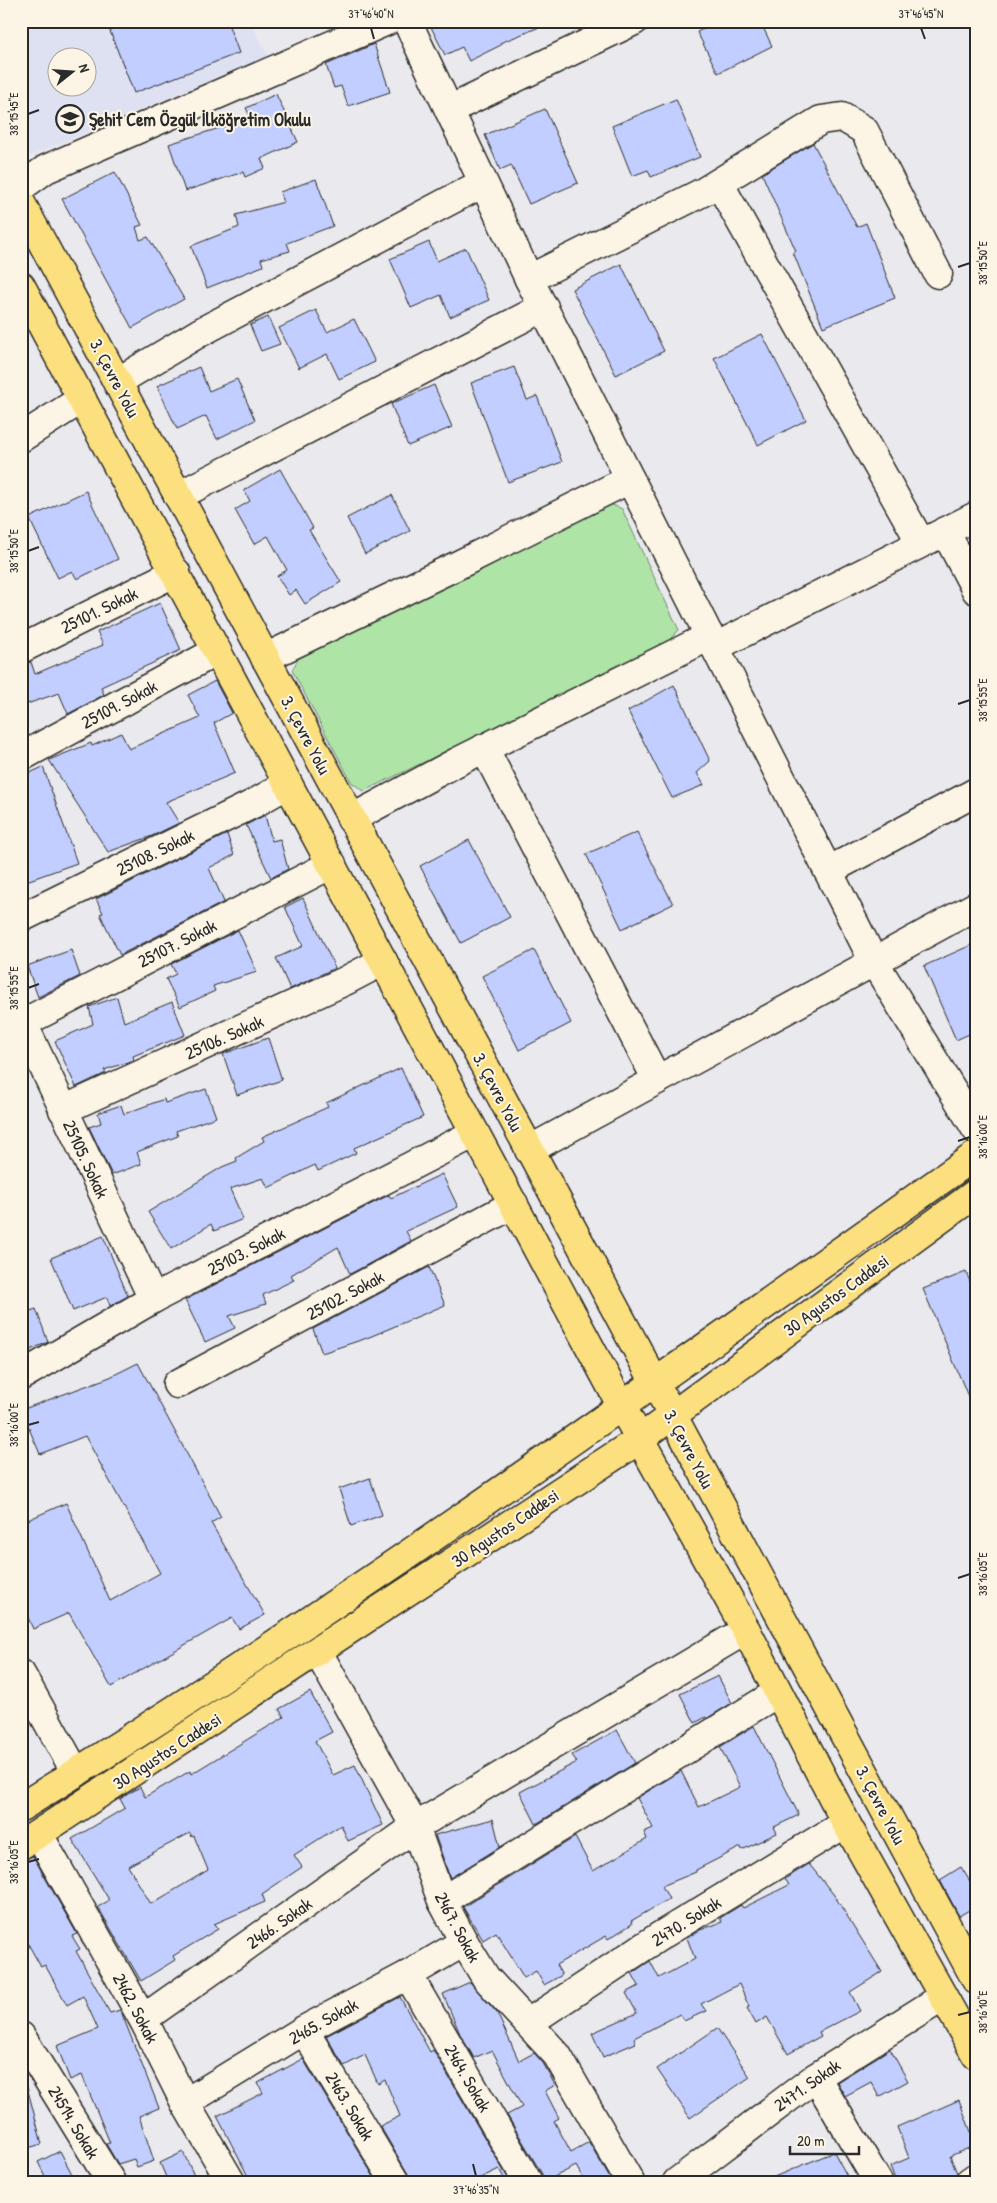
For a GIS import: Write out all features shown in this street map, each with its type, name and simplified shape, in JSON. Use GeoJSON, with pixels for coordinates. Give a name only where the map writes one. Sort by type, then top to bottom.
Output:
{"type":"FeatureCollection","features":[{"type":"Feature","properties":{"kind":"main road","name":"3. Çevre Yolu"},"geometry":{"type":"LineString","coordinates":[[21,203],[671,1416],[975,1977]]}},
{"type":"Feature","properties":{"kind":"main road"},"geometry":{"type":"LineString","coordinates":[[21,286],[622,1407],[746,1630],[846,1823],[976,2055]]}},
{"type":"Feature","properties":{"kind":"main road","name":"30 Agustos Caddesi"},"geometry":{"type":"LineString","coordinates":[[21,1807],[295,1632],[622,1407],[976,1155]]}},
{"type":"Feature","properties":{"kind":"main road","name":"30 Agustos Caddesi"},"geometry":{"type":"LineString","coordinates":[[30,1840],[640,1439],[974,1198]]}},
{"type":"Feature","properties":{"kind":"street"},"geometry":{"type":"LineString","coordinates":[[21,187],[46,169],[387,21]]}},
{"type":"Feature","properties":{"kind":"street"},"geometry":{"type":"LineString","coordinates":[[407,21],[529,279],[873,960],[976,1129]]}},
{"type":"Feature","properties":{"kind":"street"},"geometry":{"type":"LineString","coordinates":[[449,110],[634,21]]}},
{"type":"Feature","properties":{"kind":"street"},"geometry":{"type":"LineString","coordinates":[[529,279],[719,183],[821,120],[842,117],[864,130],[938,274]]}},
{"type":"Feature","properties":{"kind":"street"},"geometry":{"type":"LineString","coordinates":[[118,382],[199,333],[483,183]]}},
{"type":"Feature","properties":{"kind":"street"},"geometry":{"type":"LineString","coordinates":[[719,183],[933,537],[976,590]]}},
{"type":"Feature","properties":{"kind":"street"},"geometry":{"type":"LineString","coordinates":[[178,496],[544,307]]}},
{"type":"Feature","properties":{"kind":"street"},"geometry":{"type":"LineString","coordinates":[[21,438],[82,399]]}},
{"type":"Feature","properties":{"kind":"street"},"geometry":{"type":"LineString","coordinates":[[265,658],[630,479]]}},
{"type":"Feature","properties":{"kind":"street"},"geometry":{"type":"LineString","coordinates":[[351,819],[484,748],[976,516]]}},
{"type":"Feature","properties":{"kind":"street","name":"25101. Sokak"},"geometry":{"type":"LineString","coordinates":[[21,649],[176,572]]}},
{"type":"Feature","properties":{"kind":"street","name":"25109. Sokak"},"geometry":{"type":"LineString","coordinates":[[21,757],[217,651]]}},
{"type":"Feature","properties":{"kind":"street"},"geometry":{"type":"LineString","coordinates":[[484,748],[657,1080]]}},
{"type":"Feature","properties":{"kind":"street","name":"25108. Sokak"},"geometry":{"type":"LineString","coordinates":[[21,918],[253,804],[288,784]]}},
{"type":"Feature","properties":{"kind":"street"},"geometry":{"type":"LineString","coordinates":[[828,871],[976,792]]}},
{"type":"Feature","properties":{"kind":"street","name":"25107. Sokak"},"geometry":{"type":"LineString","coordinates":[[22,1021],[332,864]]}},
{"type":"Feature","properties":{"kind":"street"},"geometry":{"type":"LineString","coordinates":[[529,1150],[873,960],[976,906]]}},
{"type":"Feature","properties":{"kind":"street","name":"25106. Sokak"},"geometry":{"type":"LineString","coordinates":[[63,1110],[345,982],[383,961]]}},
{"type":"Feature","properties":{"kind":"street","name":"25105. Sokak"},"geometry":{"type":"LineString","coordinates":[[22,1021],[153,1299]]}},
{"type":"Feature","properties":{"kind":"street","name":"25103. Sokak"},"geometry":{"type":"LineString","coordinates":[[21,1376],[153,1299],[475,1133]]}},
{"type":"Feature","properties":{"kind":"street","name":"25102. Sokak"},"geometry":{"type":"LineString","coordinates":[[177,1384],[514,1204]]}},
{"type":"Feature","properties":{"kind":"street","name":"2466. Sokak"},"geometry":{"type":"LineString","coordinates":[[143,2019],[415,1827],[746,1630]]}},
{"type":"Feature","properties":{"kind":"street","name":"2467. Sokak"},"geometry":{"type":"LineString","coordinates":[[318,1652],[415,1827],[442,1901],[464,1942],[486,1978],[558,2055],[630,2182]]}},
{"type":"Feature","properties":{"kind":"street"},"geometry":{"type":"LineString","coordinates":[[22,1678],[76,1773]]}},
{"type":"Feature","properties":{"kind":"street"},"geometry":{"type":"LineString","coordinates":[[442,1901],[778,1693]]}},
{"type":"Feature","properties":{"kind":"street","name":"2470. Sokak"},"geometry":{"type":"LineString","coordinates":[[528,2023],[660,1936],[846,1823]]}},
{"type":"Feature","properties":{"kind":"street","name":"2462. Sokak"},"geometry":{"type":"LineString","coordinates":[[30,1840],[143,2019],[185,2103],[231,2182]]}},
{"type":"Feature","properties":{"kind":"street","name":"2465. Sokak"},"geometry":{"type":"LineString","coordinates":[[185,2103],[304,2030],[408,1975],[464,1942]]}},
{"type":"Feature","properties":{"kind":"street","name":"2464. Sokak"},"geometry":{"type":"LineString","coordinates":[[408,1975],[528,2182]]}},
{"type":"Feature","properties":{"kind":"street","name":"2471. Sokak"},"geometry":{"type":"LineString","coordinates":[[677,2182],[816,2077],[944,1997]]}},
{"type":"Feature","properties":{"kind":"street","name":"2463. Sokak"},"geometry":{"type":"LineString","coordinates":[[304,2030],[395,2182]]}},
{"type":"Feature","properties":{"kind":"street","name":"24514. Sokak"},"geometry":{"type":"LineString","coordinates":[[21,2036],[111,2182]]}},
{"type":"Feature","properties":{"kind":"street"},"geometry":{"type":"LineString","coordinates":[[816,2077],[878,2182]]}},
{"type":"Feature","properties":{"kind":"street"},"geometry":{"type":"LineString","coordinates":[[968,2182],[976,2178]]}},
{"type":"Feature","properties":{"kind":"shaded area","name":"Şehit Cem Özgül İlköğretim Okulu"},"geometry":{"type":"Polygon","coordinates":[[[21,21],[249,21],[268,56],[25,158],[21,150],[21,21]]]}},
{"type":"Feature","properties":{"kind":"green space"},"geometry":{"type":"Polygon","coordinates":[[[605,502],[622,509],[679,630],[661,648],[364,791],[352,783],[292,670],[301,654],[605,502]]]}},
{"type":"Feature","properties":{"kind":"building"},"geometry":{"type":"Polygon","coordinates":[[[106,21],[227,21],[239,53],[134,93],[106,21]]]}},
{"type":"Feature","properties":{"kind":"building"},"geometry":{"type":"Polygon","coordinates":[[[428,21],[552,22],[500,43],[501,45],[469,61],[462,47],[445,55],[428,21]]]}},
{"type":"Feature","properties":{"kind":"building"},"geometry":{"type":"Polygon","coordinates":[[[719,21],[760,21],[772,46],[718,73],[697,32],[719,21]]]}},
{"type":"Feature","properties":{"kind":"building"},"geometry":{"type":"Polygon","coordinates":[[[374,44],[390,92],[348,106],[341,86],[334,88],[326,65],[374,44]]]}},
{"type":"Feature","properties":{"kind":"building"},"geometry":{"type":"Polygon","coordinates":[[[276,94],[298,142],[261,159],[265,168],[245,177],[243,172],[185,191],[169,144],[251,118],[246,108],[276,94]]]}},
{"type":"Feature","properties":{"kind":"building"},"geometry":{"type":"Polygon","coordinates":[[[676,99],[700,157],[651,177],[648,170],[632,176],[612,126],[676,99]]]}},
{"type":"Feature","properties":{"kind":"building"},"geometry":{"type":"Polygon","coordinates":[[[545,109],[578,183],[529,204],[511,165],[500,170],[485,135],[545,109]]]}},
{"type":"Feature","properties":{"kind":"building"},"geometry":{"type":"Polygon","coordinates":[[[813,143],[857,227],[866,223],[895,298],[823,327],[793,252],[796,251],[762,174],[813,143]]]}},
{"type":"Feature","properties":{"kind":"building"},"geometry":{"type":"Polygon","coordinates":[[[115,172],[142,225],[136,227],[140,240],[148,237],[184,299],[132,328],[62,199],[115,172]]]}},
{"type":"Feature","properties":{"kind":"building"},"geometry":{"type":"Polygon","coordinates":[[[316,179],[333,226],[287,243],[290,251],[261,259],[263,266],[207,288],[191,246],[239,227],[236,215],[284,202],[280,192],[316,179]]]}},
{"type":"Feature","properties":{"kind":"building"},"geometry":{"type":"Polygon","coordinates":[[[429,242],[437,261],[466,248],[489,300],[450,317],[441,295],[411,308],[390,259],[429,242]]]}},
{"type":"Feature","properties":{"kind":"building"},"geometry":{"type":"Polygon","coordinates":[[[621,264],[664,351],[616,375],[572,289],[621,264]]]}},
{"type":"Feature","properties":{"kind":"building"},"geometry":{"type":"Polygon","coordinates":[[[316,310],[327,332],[354,319],[375,362],[339,379],[327,354],[299,368],[279,328],[316,310]]]}},
{"type":"Feature","properties":{"kind":"building"},"geometry":{"type":"Polygon","coordinates":[[[268,317],[280,344],[261,351],[250,325],[268,317]]]}},
{"type":"Feature","properties":{"kind":"building"},"geometry":{"type":"Polygon","coordinates":[[[762,334],[806,420],[758,445],[714,358],[762,334]]]}},
{"type":"Feature","properties":{"kind":"building"},"geometry":{"type":"Polygon","coordinates":[[[199,367],[209,391],[237,379],[255,420],[217,439],[206,416],[177,429],[157,386],[199,367]]]}},
{"type":"Feature","properties":{"kind":"building"},"geometry":{"type":"Polygon","coordinates":[[[514,367],[527,400],[537,396],[562,462],[508,482],[471,383],[514,367]]]}},
{"type":"Feature","properties":{"kind":"building"},"geometry":{"type":"Polygon","coordinates":[[[434,385],[452,427],[408,446],[391,404],[434,385]]]}},
{"type":"Feature","properties":{"kind":"building"},"geometry":{"type":"Polygon","coordinates":[[[280,469],[313,528],[309,530],[341,582],[305,604],[296,590],[289,595],[277,576],[287,570],[268,536],[254,544],[235,510],[250,501],[244,490],[280,469]]]}},
{"type":"Feature","properties":{"kind":"building"},"geometry":{"type":"Polygon","coordinates":[[[86,491],[118,559],[77,579],[72,571],[58,578],[29,518],[86,491]]]}},
{"type":"Feature","properties":{"kind":"building"},"geometry":{"type":"Polygon","coordinates":[[[392,495],[410,531],[365,554],[347,518],[392,495]]]}},
{"type":"Feature","properties":{"kind":"building"},"geometry":{"type":"Polygon","coordinates":[[[160,603],[181,650],[101,687],[104,695],[68,714],[59,693],[21,706],[21,664],[31,662],[35,674],[103,645],[97,632],[160,603]]]}},
{"type":"Feature","properties":{"kind":"building"},"geometry":{"type":"Polygon","coordinates":[[[215,681],[232,713],[214,723],[235,773],[166,802],[179,823],[152,836],[108,852],[49,760],[91,743],[92,746],[121,733],[129,749],[200,718],[188,695],[215,681]]]}},
{"type":"Feature","properties":{"kind":"building"},"geometry":{"type":"Polygon","coordinates":[[[674,685],[710,761],[697,773],[704,785],[672,798],[628,711],[674,685]]]}},
{"type":"Feature","properties":{"kind":"building"},"geometry":{"type":"Polygon","coordinates":[[[43,767],[77,863],[21,883],[21,777],[43,767]]]}},
{"type":"Feature","properties":{"kind":"building"},"geometry":{"type":"Polygon","coordinates":[[[265,815],[272,841],[280,839],[288,869],[271,878],[246,825],[265,815]]]}},
{"type":"Feature","properties":{"kind":"building"},"geometry":{"type":"Polygon","coordinates":[[[637,832],[673,904],[622,929],[586,854],[637,832]]]}},
{"type":"Feature","properties":{"kind":"building"},"geometry":{"type":"Polygon","coordinates":[[[227,834],[234,855],[209,868],[224,902],[120,955],[100,914],[103,913],[96,899],[227,834]]]}},
{"type":"Feature","properties":{"kind":"building"},"geometry":{"type":"Polygon","coordinates":[[[469,840],[510,917],[461,943],[420,866],[469,840]]]}},
{"type":"Feature","properties":{"kind":"building"},"geometry":{"type":"Polygon","coordinates":[[[303,898],[335,968],[290,989],[276,958],[303,946],[285,907],[303,898]]]}},
{"type":"Feature","properties":{"kind":"building"},"geometry":{"type":"Polygon","coordinates":[[[238,930],[257,972],[213,986],[215,991],[180,1007],[166,979],[176,974],[171,964],[238,930]]]}},
{"type":"Feature","properties":{"kind":"building"},"geometry":{"type":"Polygon","coordinates":[[[976,943],[976,1031],[956,1040],[924,966],[976,943]]]}},
{"type":"Feature","properties":{"kind":"building"},"geometry":{"type":"Polygon","coordinates":[[[71,950],[80,976],[38,997],[27,966],[71,950]]]}},
{"type":"Feature","properties":{"kind":"building"},"geometry":{"type":"Polygon","coordinates":[[[534,950],[571,1023],[519,1050],[482,976],[534,950]]]}},
{"type":"Feature","properties":{"kind":"building"},"geometry":{"type":"Polygon","coordinates":[[[117,997],[124,1022],[172,1002],[185,1035],[133,1056],[134,1060],[104,1070],[106,1073],[76,1087],[55,1041],[93,1024],[89,1007],[117,997]]]}},
{"type":"Feature","properties":{"kind":"building"},"geometry":{"type":"Polygon","coordinates":[[[268,1038],[282,1080],[237,1095],[223,1054],[268,1038]]]}},
{"type":"Feature","properties":{"kind":"building"},"geometry":{"type":"Polygon","coordinates":[[[401,1068],[423,1117],[354,1148],[356,1153],[318,1171],[315,1165],[268,1188],[263,1178],[230,1189],[243,1219],[214,1231],[211,1224],[171,1249],[148,1212],[222,1167],[237,1161],[236,1158],[264,1141],[262,1137],[328,1107],[326,1103],[401,1068]]]}},
{"type":"Feature","properties":{"kind":"building"},"geometry":{"type":"Polygon","coordinates":[[[206,1089],[216,1117],[176,1131],[178,1136],[137,1152],[141,1164],[112,1175],[89,1127],[101,1123],[98,1113],[121,1105],[124,1114],[164,1099],[165,1103],[206,1089]]]}},
{"type":"Feature","properties":{"kind":"building"},"geometry":{"type":"Polygon","coordinates":[[[442,1174],[458,1207],[406,1231],[411,1241],[350,1274],[338,1247],[291,1275],[294,1280],[263,1295],[266,1304],[229,1316],[235,1328],[205,1342],[185,1300],[389,1195],[391,1198],[442,1174]]]}},
{"type":"Feature","properties":{"kind":"building"},"geometry":{"type":"Polygon","coordinates":[[[103,1236],[128,1296],[110,1306],[107,1297],[73,1311],[51,1258],[103,1236]]]}},
{"type":"Feature","properties":{"kind":"building"},"geometry":{"type":"Polygon","coordinates":[[[429,1267],[445,1305],[367,1338],[322,1353],[313,1329],[429,1267]]]}},
{"type":"Feature","properties":{"kind":"building"},"geometry":{"type":"Polygon","coordinates":[[[966,1272],[976,1296],[975,1413],[923,1289],[966,1272]]]}},
{"type":"Feature","properties":{"kind":"building"},"geometry":{"type":"Polygon","coordinates":[[[36,1309],[48,1342],[21,1354],[21,1314],[36,1309]]]}},
{"type":"Feature","properties":{"kind":"building"},"geometry":{"type":"Polygon","coordinates":[[[138,1363],[221,1517],[211,1523],[265,1615],[239,1629],[232,1618],[111,1687],[69,1613],[33,1629],[21,1602],[21,1523],[66,1503],[110,1601],[160,1573],[85,1436],[40,1454],[21,1410],[110,1377],[138,1363]]]}},
{"type":"Feature","properties":{"kind":"building"},"geometry":{"type":"Polygon","coordinates":[[[370,1478],[382,1515],[351,1526],[339,1489],[370,1478]]]}},
{"type":"Feature","properties":{"kind":"building"},"geometry":{"type":"Polygon","coordinates":[[[718,1676],[732,1703],[706,1719],[706,1717],[695,1723],[680,1694],[718,1676]]]}},
{"type":"Feature","properties":{"kind":"building"},"geometry":{"type":"Polygon","coordinates":[[[310,1692],[332,1732],[315,1741],[333,1775],[355,1765],[383,1825],[348,1841],[341,1825],[294,1855],[302,1867],[262,1894],[265,1902],[214,1924],[218,1929],[173,1956],[175,1960],[141,1981],[98,1907],[108,1901],[108,1898],[72,1839],[125,1808],[120,1799],[140,1787],[145,1797],[190,1771],[191,1774],[284,1717],[279,1709],[310,1692]],[[190,1833],[128,1866],[151,1904],[208,1870],[194,1836],[192,1837],[190,1833]]]}},
{"type":"Feature","properties":{"kind":"building"},"geometry":{"type":"Polygon","coordinates":[[[754,1726],[799,1815],[774,1827],[777,1833],[742,1850],[741,1847],[696,1870],[696,1872],[662,1886],[669,1899],[631,1921],[632,1924],[608,1939],[606,1936],[556,1965],[562,1975],[544,1985],[536,1971],[524,1978],[496,1932],[483,1940],[463,1907],[575,1837],[593,1871],[647,1839],[644,1832],[653,1828],[637,1798],[681,1771],[699,1807],[740,1787],[720,1747],[754,1726]]]}},
{"type":"Feature","properties":{"kind":"building"},"geometry":{"type":"Polygon","coordinates":[[[617,1730],[635,1763],[536,1824],[520,1792],[577,1762],[572,1755],[617,1730]]]}},
{"type":"Feature","properties":{"kind":"building"},"geometry":{"type":"Polygon","coordinates":[[[493,1819],[500,1847],[450,1878],[435,1835],[493,1819]]]}},
{"type":"Feature","properties":{"kind":"building"},"geometry":{"type":"Polygon","coordinates":[[[33,1856],[77,1934],[72,1936],[80,1949],[76,1951],[110,2013],[120,2010],[122,2014],[159,2108],[139,2116],[154,2161],[137,2167],[134,2159],[118,2164],[106,2144],[110,2143],[82,2075],[70,2080],[57,2046],[98,2029],[83,1996],[67,2005],[45,1965],[41,1967],[27,1942],[21,1945],[21,1861],[33,1856]]]}},
{"type":"Feature","properties":{"kind":"building"},"geometry":{"type":"Polygon","coordinates":[[[809,1864],[834,1895],[882,1972],[850,1992],[860,2011],[819,2032],[821,2036],[788,2054],[767,2017],[756,2024],[747,2008],[749,2007],[739,1984],[701,2004],[706,2011],[684,2021],[680,2014],[634,2038],[636,2043],[603,2057],[592,2033],[637,2013],[626,1993],[639,1986],[632,1973],[650,1961],[659,1978],[695,1959],[687,1938],[700,1930],[722,1922],[720,1918],[741,1905],[743,1908],[789,1885],[785,1879],[809,1864]]]}},
{"type":"Feature","properties":{"kind":"building"},"geometry":{"type":"Polygon","coordinates":[[[961,1867],[976,1891],[976,1906],[959,1916],[940,1880],[961,1867]]]}},
{"type":"Feature","properties":{"kind":"building"},"geometry":{"type":"Polygon","coordinates":[[[470,1982],[497,2013],[519,2061],[534,2053],[543,2063],[555,2085],[545,2091],[559,2118],[554,2121],[571,2152],[589,2142],[612,2182],[585,2182],[576,2166],[544,2182],[542,2174],[507,2115],[522,2107],[492,2050],[474,2058],[460,2034],[443,1994],[470,1982]]]}},
{"type":"Feature","properties":{"kind":"building"},"geometry":{"type":"Polygon","coordinates":[[[400,1997],[430,2052],[433,2050],[508,2178],[505,2180],[499,2169],[472,2182],[411,2182],[380,2126],[400,2116],[385,2080],[378,2084],[365,2055],[344,2066],[326,2036],[400,1997]]]}},
{"type":"Feature","properties":{"kind":"building"},"geometry":{"type":"Polygon","coordinates":[[[717,2028],[750,2077],[690,2118],[657,2069],[717,2028]]]}},
{"type":"Feature","properties":{"kind":"building"},"geometry":{"type":"Polygon","coordinates":[[[890,2049],[908,2081],[879,2097],[871,2082],[845,2096],[837,2082],[890,2049]]]}},
{"type":"Feature","properties":{"kind":"building"},"geometry":{"type":"Polygon","coordinates":[[[303,2059],[377,2182],[251,2182],[217,2116],[263,2093],[258,2083],[303,2059]]]}},
{"type":"Feature","properties":{"kind":"building"},"geometry":{"type":"Polygon","coordinates":[[[27,2087],[42,2144],[21,2150],[21,2088],[27,2087]]]}},
{"type":"Feature","properties":{"kind":"building"},"geometry":{"type":"Polygon","coordinates":[[[959,2100],[976,2145],[950,2156],[957,2173],[955,2176],[940,2182],[896,2182],[890,2166],[909,2158],[897,2127],[959,2100]]]}},
{"type":"Feature","properties":{"kind":"building"},"geometry":{"type":"Polygon","coordinates":[[[60,2151],[73,2176],[63,2182],[48,2182],[38,2162],[60,2151]]]}},
{"type":"Feature","properties":{"kind":"building"},"geometry":{"type":"Polygon","coordinates":[[[183,2152],[197,2182],[168,2182],[160,2163],[183,2152]]]}},
{"type":"Feature","properties":{"kind":"building"},"geometry":{"type":"Polygon","coordinates":[[[834,2152],[847,2176],[837,2182],[762,2182],[834,2152]]]}},
{"type":"Feature","properties":{"kind":"place","name":"Şehit Cem Özgül İlköğretim Okulu"},"geometry":{"type":"Point","coordinates":[70,119]}}]}
